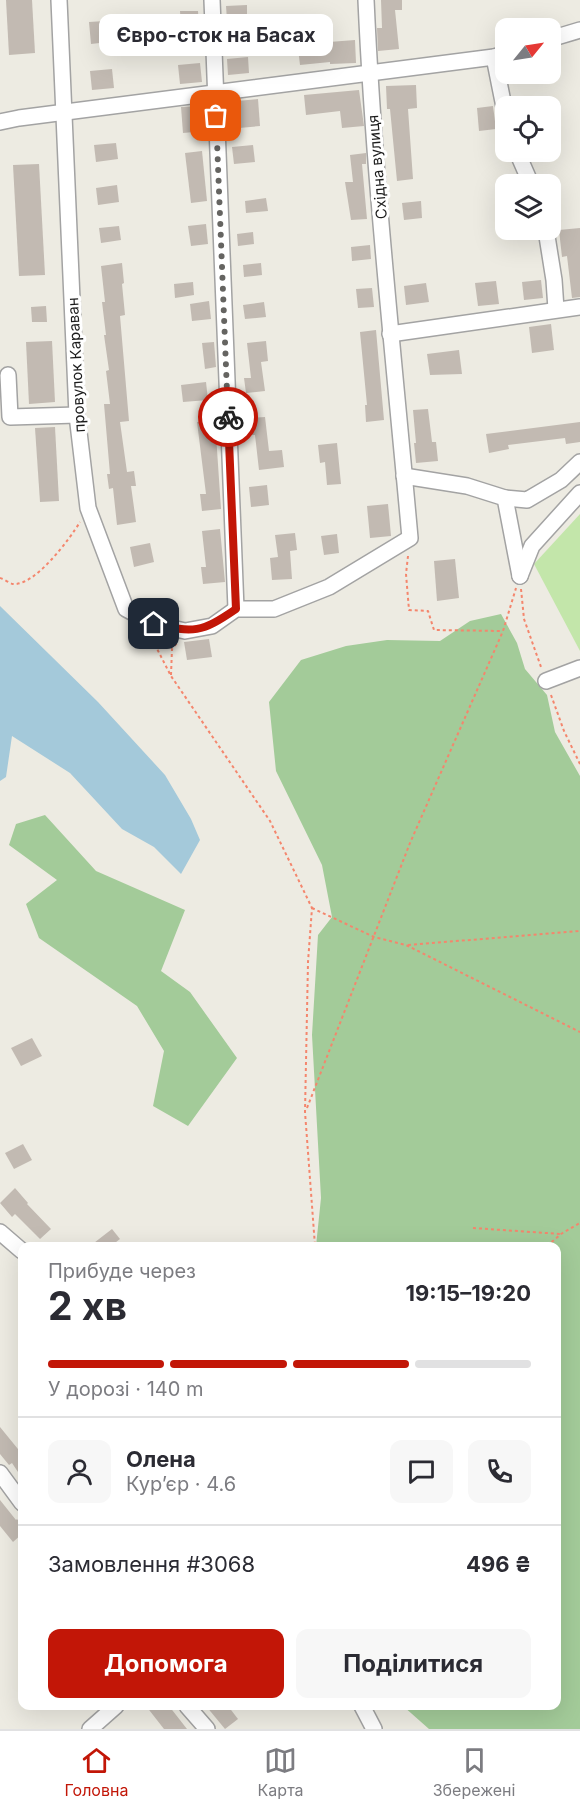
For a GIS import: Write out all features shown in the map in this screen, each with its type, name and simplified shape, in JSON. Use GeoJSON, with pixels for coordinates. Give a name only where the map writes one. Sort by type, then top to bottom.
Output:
{"type":"FeatureCollection","features":[{"type":"Feature","properties":{"kind":"street","name":"провулок Караван"},"geometry":{"type":"LineString","coordinates":[[59,0],[77,415],[88,508],[126,609],[154,624],[185,631]]}},
{"type":"Feature","properties":{"kind":"street"},"geometry":{"type":"LineString","coordinates":[[185,631],[212,626],[236,609],[212,0]]}},
{"type":"Feature","properties":{"kind":"street","name":"Східна вулиця"},"geometry":{"type":"LineString","coordinates":[[236,609],[274,609],[329,587],[410,538],[390,334],[369,73],[366,0]]}},
{"type":"Feature","properties":{"kind":"street"},"geometry":{"type":"LineString","coordinates":[[561,36],[580,30]]}},
{"type":"Feature","properties":{"kind":"street"},"geometry":{"type":"LineString","coordinates":[[0,122],[495,56]]}},
{"type":"Feature","properties":{"kind":"street"},"geometry":{"type":"LineString","coordinates":[[548,240],[556,309]]}},
{"type":"Feature","properties":{"kind":"street"},"geometry":{"type":"LineString","coordinates":[[390,334],[580,307]]}},
{"type":"Feature","properties":{"kind":"street"},"geometry":{"type":"LineString","coordinates":[[8,375],[10,417],[77,415]]}},
{"type":"Feature","properties":{"kind":"street"},"geometry":{"type":"LineString","coordinates":[[404,476],[467,486],[505,498],[527,500],[561,480],[580,462]]}},
{"type":"Feature","properties":{"kind":"street"},"geometry":{"type":"LineString","coordinates":[[520,576],[532,546],[580,493]]}},
{"type":"Feature","properties":{"kind":"street"},"geometry":{"type":"LineString","coordinates":[[505,498],[520,576]]}},
{"type":"Feature","properties":{"kind":"street"},"geometry":{"type":"LineString","coordinates":[[546,681],[580,668]]}},
{"type":"Feature","properties":{"kind":"street"},"geometry":{"type":"LineString","coordinates":[[0,1232],[18,1248]]}},
{"type":"Feature","properties":{"kind":"street"},"geometry":{"type":"LineString","coordinates":[[0,1473],[18,1498]]}},
{"type":"Feature","properties":{"kind":"street"},"geometry":{"type":"LineString","coordinates":[[90,1729],[111,1710]]}},
{"type":"Feature","properties":{"kind":"street"},"geometry":{"type":"LineString","coordinates":[[190,1710],[207,1729]]}},
{"type":"Feature","properties":{"kind":"street"},"geometry":{"type":"LineString","coordinates":[[364,1710],[374,1729]]}},
{"type":"Feature","properties":{"kind":"path"},"geometry":{"type":"LineString","coordinates":[[0,578],[12,584],[25,582],[48,564],[74,532],[88,508]]}},
{"type":"Feature","properties":{"kind":"path"},"geometry":{"type":"LineString","coordinates":[[405,574],[409,610],[428,611],[434,630],[503,631]]}},
{"type":"Feature","properties":{"kind":"path"},"geometry":{"type":"LineString","coordinates":[[306,1112],[410,843],[503,631],[520,576]]}},
{"type":"Feature","properties":{"kind":"path"},"geometry":{"type":"LineString","coordinates":[[171,676],[172,649],[185,631]]}},
{"type":"Feature","properties":{"kind":"path"},"geometry":{"type":"LineString","coordinates":[[146,633],[153,641],[171,676],[270,821],[312,908],[308,962],[306,1112],[315,1242]]}},
{"type":"Feature","properties":{"kind":"path"},"geometry":{"type":"LineString","coordinates":[[312,908],[374,938],[406,945],[580,1032]]}},
{"type":"Feature","properties":{"kind":"path"},"geometry":{"type":"LineString","coordinates":[[406,945],[580,931]]}},
{"type":"Feature","properties":{"kind":"path"},"geometry":{"type":"LineString","coordinates":[[552,1242],[580,1223]]}},
{"type":"Feature","properties":{"kind":"path"},"geometry":{"type":"LineString","coordinates":[[473,1228],[561,1234]]}},
{"type":"Feature","properties":{"kind":"green space"},"geometry":{"type":"Polygon","coordinates":[[[580,514],[580,651],[534,564],[580,514]]]}},
{"type":"Feature","properties":{"kind":"green space"},"geometry":{"type":"Polygon","coordinates":[[[501,614],[517,643],[525,669],[547,695],[555,732],[580,776],[580,1729],[429,1729],[408,1710],[561,1710],[561,1242],[316,1242],[321,1198],[312,1035],[318,935],[332,917],[322,865],[276,771],[269,702],[301,660],[346,646],[387,640],[440,641],[470,621],[501,614]]]}},
{"type":"Feature","properties":{"kind":"green space"},"geometry":{"type":"Polygon","coordinates":[[[45,815],[96,871],[185,910],[161,971],[190,992],[237,1058],[188,1126],[153,1106],[164,1051],[137,1006],[39,938],[26,904],[57,880],[9,845],[16,824],[45,815]]]}},
{"type":"Feature","properties":{"kind":"water"},"geometry":{"type":"Polygon","coordinates":[[[0,606],[98,702],[165,775],[191,819],[200,840],[181,874],[154,847],[122,829],[70,773],[12,736],[6,777],[0,781],[0,606]]]}},
{"type":"Feature","properties":{"kind":"building"},"geometry":{"type":"Polygon","coordinates":[[[6,0],[32,0],[35,53],[9,55],[6,0]]]}},
{"type":"Feature","properties":{"kind":"building"},"geometry":{"type":"Polygon","coordinates":[[[381,0],[402,0],[402,10],[395,10],[399,49],[378,51],[377,28],[382,28],[381,0]]]}},
{"type":"Feature","properties":{"kind":"building"},"geometry":{"type":"Polygon","coordinates":[[[247,5],[247,20],[227,20],[226,6],[247,5]]]}},
{"type":"Feature","properties":{"kind":"building"},"geometry":{"type":"Polygon","coordinates":[[[180,11],[198,11],[199,29],[181,30],[180,11]]]}},
{"type":"Feature","properties":{"kind":"building"},"geometry":{"type":"Polygon","coordinates":[[[105,21],[108,42],[91,44],[89,22],[105,21]]]}},
{"type":"Feature","properties":{"kind":"building"},"geometry":{"type":"Polygon","coordinates":[[[355,40],[356,63],[330,64],[330,62],[300,65],[298,48],[355,40]]]}},
{"type":"Feature","properties":{"kind":"building"},"geometry":{"type":"Polygon","coordinates":[[[248,57],[249,73],[228,75],[227,59],[248,57]]]}},
{"type":"Feature","properties":{"kind":"building"},"geometry":{"type":"Polygon","coordinates":[[[200,63],[202,82],[180,84],[178,65],[200,63]]]}},
{"type":"Feature","properties":{"kind":"building"},"geometry":{"type":"Polygon","coordinates":[[[112,69],[114,88],[92,90],[90,71],[112,69]]]}},
{"type":"Feature","properties":{"kind":"building"},"geometry":{"type":"Polygon","coordinates":[[[416,85],[417,108],[408,109],[413,179],[397,181],[386,86],[416,85]]]}},
{"type":"Feature","properties":{"kind":"building"},"geometry":{"type":"Polygon","coordinates":[[[359,90],[364,126],[342,128],[340,111],[306,115],[304,95],[359,90]]]}},
{"type":"Feature","properties":{"kind":"building"},"geometry":{"type":"Polygon","coordinates":[[[258,99],[260,126],[228,129],[226,102],[258,99]]]}},
{"type":"Feature","properties":{"kind":"building"},"geometry":{"type":"Polygon","coordinates":[[[201,106],[204,131],[183,133],[181,107],[201,106]]]}},
{"type":"Feature","properties":{"kind":"building"},"geometry":{"type":"Polygon","coordinates":[[[493,106],[495,129],[479,131],[477,108],[493,106]]]}},
{"type":"Feature","properties":{"kind":"building"},"geometry":{"type":"Polygon","coordinates":[[[116,143],[118,159],[96,162],[94,145],[116,143]]]}},
{"type":"Feature","properties":{"kind":"building"},"geometry":{"type":"Polygon","coordinates":[[[253,145],[255,162],[234,164],[232,147],[253,145]]]}},
{"type":"Feature","properties":{"kind":"building"},"geometry":{"type":"Polygon","coordinates":[[[202,151],[207,201],[191,203],[185,153],[202,151]]]}},
{"type":"Feature","properties":{"kind":"building"},"geometry":{"type":"Polygon","coordinates":[[[366,153],[366,164],[362,164],[367,219],[351,220],[345,182],[353,182],[350,155],[366,153]]]}},
{"type":"Feature","properties":{"kind":"building"},"geometry":{"type":"Polygon","coordinates":[[[39,164],[45,275],[19,276],[13,165],[39,164]]]}},
{"type":"Feature","properties":{"kind":"building"},"geometry":{"type":"Polygon","coordinates":[[[117,185],[119,202],[98,205],[96,188],[117,185]]]}},
{"type":"Feature","properties":{"kind":"building"},"geometry":{"type":"Polygon","coordinates":[[[266,198],[268,211],[246,213],[245,201],[266,198]]]}},
{"type":"Feature","properties":{"kind":"building"},"geometry":{"type":"Polygon","coordinates":[[[421,201],[422,218],[404,220],[402,203],[421,201]]]}},
{"type":"Feature","properties":{"kind":"building"},"geometry":{"type":"Polygon","coordinates":[[[206,224],[208,244],[191,246],[188,226],[206,224]]]}},
{"type":"Feature","properties":{"kind":"building"},"geometry":{"type":"Polygon","coordinates":[[[119,226],[121,240],[101,243],[99,228],[119,226]]]}},
{"type":"Feature","properties":{"kind":"building"},"geometry":{"type":"Polygon","coordinates":[[[580,228],[580,297],[572,298],[567,256],[562,257],[561,230],[580,228]]]}},
{"type":"Feature","properties":{"kind":"building"},"geometry":{"type":"Polygon","coordinates":[[[253,232],[254,244],[238,246],[237,234],[253,232]]]}},
{"type":"Feature","properties":{"kind":"building"},"geometry":{"type":"Polygon","coordinates":[[[370,245],[371,259],[352,261],[351,247],[370,245]]]}},
{"type":"Feature","properties":{"kind":"building"},"geometry":{"type":"Polygon","coordinates":[[[122,263],[125,315],[120,316],[129,421],[120,422],[127,472],[134,471],[136,486],[131,486],[136,522],[117,525],[113,488],[109,489],[107,474],[110,474],[104,404],[110,404],[106,371],[109,370],[104,335],[106,335],[102,302],[105,302],[101,266],[122,263]]]}},
{"type":"Feature","properties":{"kind":"building"},"geometry":{"type":"Polygon","coordinates":[[[261,263],[262,275],[244,277],[243,265],[261,263]]]}},
{"type":"Feature","properties":{"kind":"building"},"geometry":{"type":"Polygon","coordinates":[[[541,280],[543,298],[524,300],[522,282],[541,280]]]}},
{"type":"Feature","properties":{"kind":"building"},"geometry":{"type":"Polygon","coordinates":[[[496,281],[499,304],[478,306],[475,283],[496,281]]]}},
{"type":"Feature","properties":{"kind":"building"},"geometry":{"type":"Polygon","coordinates":[[[193,282],[194,295],[175,298],[174,284],[193,282]]]}},
{"type":"Feature","properties":{"kind":"building"},"geometry":{"type":"Polygon","coordinates":[[[426,283],[429,302],[406,305],[404,286],[426,283]]]}},
{"type":"Feature","properties":{"kind":"building"},"geometry":{"type":"Polygon","coordinates":[[[372,288],[374,307],[358,308],[356,289],[372,288]]]}},
{"type":"Feature","properties":{"kind":"building"},"geometry":{"type":"Polygon","coordinates":[[[209,301],[211,319],[192,321],[190,304],[209,301]]]}},
{"type":"Feature","properties":{"kind":"building"},"geometry":{"type":"Polygon","coordinates":[[[264,302],[266,317],[245,319],[243,305],[264,302]]]}},
{"type":"Feature","properties":{"kind":"building"},"geometry":{"type":"Polygon","coordinates":[[[46,306],[47,322],[32,322],[31,307],[46,306]]]}},
{"type":"Feature","properties":{"kind":"building"},"geometry":{"type":"Polygon","coordinates":[[[551,324],[554,350],[532,353],[529,327],[551,324]]]}},
{"type":"Feature","properties":{"kind":"building"},"geometry":{"type":"Polygon","coordinates":[[[376,330],[384,420],[366,422],[365,405],[367,405],[360,332],[376,330]]]}},
{"type":"Feature","properties":{"kind":"building"},"geometry":{"type":"Polygon","coordinates":[[[52,341],[55,402],[29,404],[26,342],[52,341]]]}},
{"type":"Feature","properties":{"kind":"building"},"geometry":{"type":"Polygon","coordinates":[[[266,341],[268,361],[261,362],[265,391],[246,393],[244,378],[251,378],[247,343],[266,341]]]}},
{"type":"Feature","properties":{"kind":"building"},"geometry":{"type":"Polygon","coordinates":[[[214,342],[216,367],[205,369],[202,343],[214,342]]]}},
{"type":"Feature","properties":{"kind":"building"},"geometry":{"type":"Polygon","coordinates":[[[459,350],[462,374],[430,375],[427,354],[459,350]]]}},
{"type":"Feature","properties":{"kind":"building"},"geometry":{"type":"Polygon","coordinates":[[[206,382],[208,400],[183,402],[181,385],[206,382]]]}},
{"type":"Feature","properties":{"kind":"building"},"geometry":{"type":"Polygon","coordinates":[[[428,409],[432,442],[436,442],[438,461],[416,463],[413,410],[428,409]]]}},
{"type":"Feature","properties":{"kind":"building"},"geometry":{"type":"Polygon","coordinates":[[[265,417],[269,451],[282,450],[284,467],[259,470],[255,435],[250,435],[248,418],[265,417]]]}},
{"type":"Feature","properties":{"kind":"building"},"geometry":{"type":"Polygon","coordinates":[[[215,420],[221,509],[202,511],[200,494],[206,494],[197,422],[215,420]]]}},
{"type":"Feature","properties":{"kind":"building"},"geometry":{"type":"Polygon","coordinates":[[[580,422],[580,442],[566,444],[565,438],[508,445],[509,449],[489,453],[486,434],[580,422]]]}},
{"type":"Feature","properties":{"kind":"building"},"geometry":{"type":"Polygon","coordinates":[[[55,427],[59,501],[40,502],[35,428],[55,427]]]}},
{"type":"Feature","properties":{"kind":"building"},"geometry":{"type":"Polygon","coordinates":[[[337,443],[341,484],[327,485],[325,462],[320,463],[318,445],[337,443]]]}},
{"type":"Feature","properties":{"kind":"building"},"geometry":{"type":"Polygon","coordinates":[[[267,485],[269,505],[251,507],[249,487],[267,485]]]}},
{"type":"Feature","properties":{"kind":"building"},"geometry":{"type":"Polygon","coordinates":[[[388,504],[391,536],[370,538],[367,506],[388,504]]]}},
{"type":"Feature","properties":{"kind":"building"},"geometry":{"type":"Polygon","coordinates":[[[220,529],[225,582],[203,584],[201,567],[206,567],[202,531],[220,529]]]}},
{"type":"Feature","properties":{"kind":"building"},"geometry":{"type":"Polygon","coordinates":[[[295,533],[297,550],[290,551],[292,579],[272,580],[270,558],[278,557],[275,535],[295,533]]]}},
{"type":"Feature","properties":{"kind":"building"},"geometry":{"type":"Polygon","coordinates":[[[337,534],[339,553],[324,555],[321,536],[337,534]]]}},
{"type":"Feature","properties":{"kind":"building"},"geometry":{"type":"Polygon","coordinates":[[[150,543],[154,562],[134,567],[130,547],[150,543]]]}},
{"type":"Feature","properties":{"kind":"building"},"geometry":{"type":"Polygon","coordinates":[[[455,559],[459,598],[437,601],[434,561],[455,559]]]}},
{"type":"Feature","properties":{"kind":"building"},"geometry":{"type":"Polygon","coordinates":[[[209,639],[212,657],[187,660],[184,642],[209,639]]]}},
{"type":"Feature","properties":{"kind":"building"},"geometry":{"type":"Polygon","coordinates":[[[32,1038],[42,1056],[21,1066],[11,1048],[32,1038]]]}},
{"type":"Feature","properties":{"kind":"building"},"geometry":{"type":"Polygon","coordinates":[[[23,1144],[32,1160],[14,1169],[5,1153],[23,1144]]]}},
{"type":"Feature","properties":{"kind":"building"},"geometry":{"type":"Polygon","coordinates":[[[15,1188],[51,1229],[40,1239],[15,1214],[12,1217],[0,1203],[15,1188]]]}},
{"type":"Feature","properties":{"kind":"building"},"geometry":{"type":"Polygon","coordinates":[[[112,1229],[120,1239],[116,1242],[95,1242],[112,1229]]]}},
{"type":"Feature","properties":{"kind":"building"},"geometry":{"type":"Polygon","coordinates":[[[0,1427],[18,1449],[18,1472],[12,1463],[9,1465],[0,1454],[0,1427]]]}},
{"type":"Feature","properties":{"kind":"building"},"geometry":{"type":"Polygon","coordinates":[[[0,1500],[18,1520],[18,1538],[13,1542],[0,1526],[0,1500]]]}},
{"type":"Feature","properties":{"kind":"building"},"geometry":{"type":"Polygon","coordinates":[[[149,1710],[172,1710],[187,1729],[164,1729],[149,1710]]]}},
{"type":"Feature","properties":{"kind":"building"},"geometry":{"type":"Polygon","coordinates":[[[209,1710],[231,1710],[238,1719],[225,1729],[209,1710]]]}},
{"type":"Feature","properties":{"kind":"way so far"},"geometry":{"type":"LineString","coordinates":[[216,116],[228,417]]}},
{"type":"Feature","properties":{"kind":"place","name":"Євро-сток на Басах"},"geometry":{"type":"Point","coordinates":[216,116]}},
{"type":"Feature","properties":{"kind":"route"},"geometry":{"type":"LineString","coordinates":[[154,624],[185,631],[212,626],[236,609],[228,417]]}}]}
